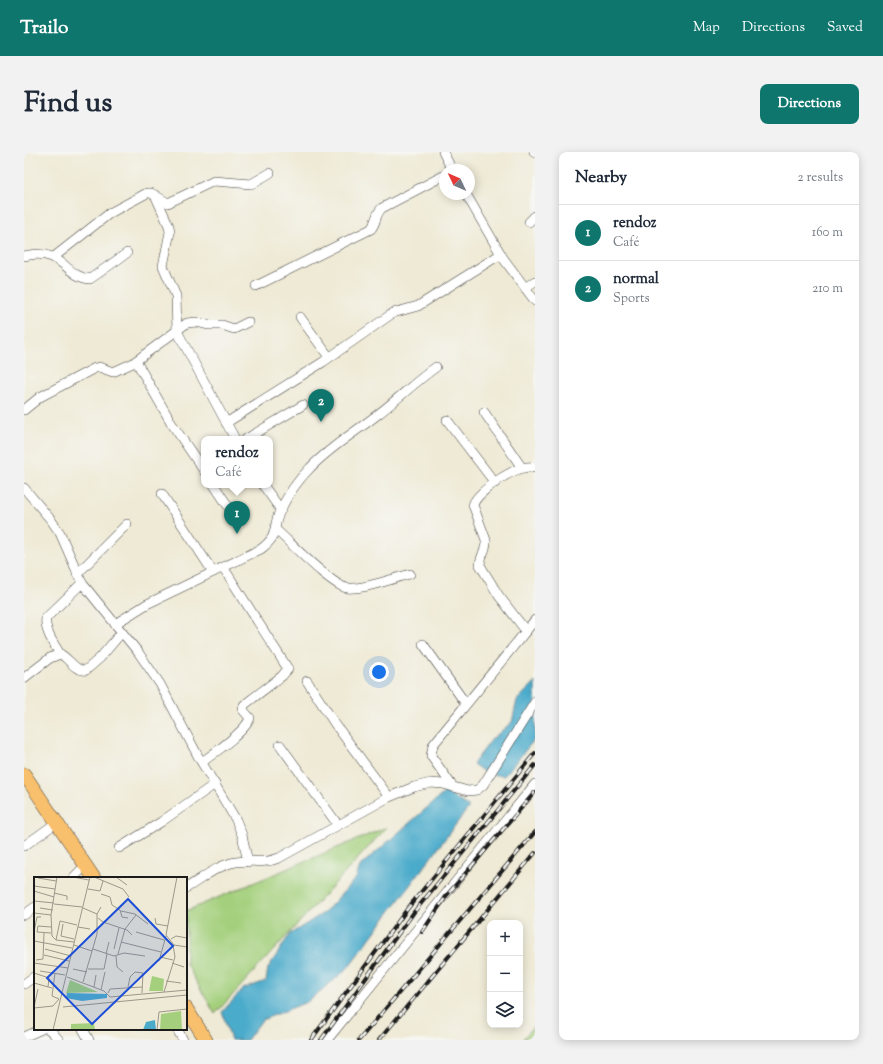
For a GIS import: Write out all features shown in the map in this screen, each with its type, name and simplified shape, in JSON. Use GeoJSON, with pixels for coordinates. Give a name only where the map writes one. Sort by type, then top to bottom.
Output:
{"type":"FeatureCollection","features":[{"type":"Feature","properties":{"kind":"highway"},"geometry":{"type":"LineString","coordinates":[[26,782],[56,823],[89,873]]}},
{"type":"Feature","properties":{"kind":"highway"},"geometry":{"type":"LineString","coordinates":[[187,1010],[206,1040]]}},
{"type":"Feature","properties":{"kind":"street"},"geometry":{"type":"LineString","coordinates":[[443,152],[449,164]]}},
{"type":"Feature","properties":{"kind":"street"},"geometry":{"type":"LineString","coordinates":[[54,257],[110,213],[147,192],[155,195],[168,204],[214,181],[251,184],[270,173]]}},
{"type":"Feature","properties":{"kind":"street"},"geometry":{"type":"LineString","coordinates":[[256,286],[371,229],[375,223],[378,212],[382,208],[439,178]]}},
{"type":"Feature","properties":{"kind":"street"},"geometry":{"type":"LineString","coordinates":[[155,195],[169,226],[169,239],[165,253],[164,266],[176,296],[177,331],[233,436]]}},
{"type":"Feature","properties":{"kind":"street"},"geometry":{"type":"LineString","coordinates":[[470,200],[501,254],[535,301]]}},
{"type":"Feature","properties":{"kind":"street"},"geometry":{"type":"LineString","coordinates":[[24,256],[45,254],[54,257],[80,276],[90,279],[127,253]]}},
{"type":"Feature","properties":{"kind":"street"},"geometry":{"type":"LineString","coordinates":[[226,423],[329,357],[393,313],[418,306],[501,254]]}},
{"type":"Feature","properties":{"kind":"street"},"geometry":{"type":"LineString","coordinates":[[525,288],[535,281]]}},
{"type":"Feature","properties":{"kind":"street"},"geometry":{"type":"LineString","coordinates":[[300,317],[329,357]]}},
{"type":"Feature","properties":{"kind":"street"},"geometry":{"type":"LineString","coordinates":[[24,410],[40,397],[95,368],[99,367],[113,372],[136,361],[191,322],[208,325],[222,325],[234,329],[248,322]]}},
{"type":"Feature","properties":{"kind":"street"},"geometry":{"type":"LineString","coordinates":[[136,361],[172,424],[201,467]]}},
{"type":"Feature","properties":{"kind":"street"},"geometry":{"type":"LineString","coordinates":[[115,624],[147,604],[260,549],[273,537],[281,510],[299,481],[323,456],[340,441],[378,415],[436,367]]}},
{"type":"Feature","properties":{"kind":"street"},"geometry":{"type":"LineString","coordinates":[[251,436],[303,405]]}},
{"type":"Feature","properties":{"kind":"street"},"geometry":{"type":"LineString","coordinates":[[484,412],[522,468]]}},
{"type":"Feature","properties":{"kind":"street"},"geometry":{"type":"LineString","coordinates":[[447,420],[495,483]]}},
{"type":"Feature","properties":{"kind":"street"},"geometry":{"type":"LineString","coordinates":[[526,631],[499,596],[480,566],[480,560],[486,545],[486,540],[473,505],[478,495],[495,483],[522,468],[528,466],[535,468]]}},
{"type":"Feature","properties":{"kind":"street"},"geometry":{"type":"LineString","coordinates":[[24,488],[56,526],[66,544],[77,574],[82,583],[122,632],[160,684],[202,762],[233,815],[242,835],[248,862]]}},
{"type":"Feature","properties":{"kind":"street"},"geometry":{"type":"LineString","coordinates":[[216,488],[228,506]]}},
{"type":"Feature","properties":{"kind":"street"},"geometry":{"type":"LineString","coordinates":[[265,488],[281,510]]}},
{"type":"Feature","properties":{"kind":"street"},"geometry":{"type":"LineString","coordinates":[[162,494],[213,572]]}},
{"type":"Feature","properties":{"kind":"street"},"geometry":{"type":"LineString","coordinates":[[77,574],[127,524]]}},
{"type":"Feature","properties":{"kind":"street"},"geometry":{"type":"LineString","coordinates":[[276,530],[334,582],[347,588],[380,583],[410,574]]}},
{"type":"Feature","properties":{"kind":"street"},"geometry":{"type":"LineString","coordinates":[[202,762],[231,740],[248,723],[250,718],[243,710],[244,705],[282,676],[288,669],[223,567]]}},
{"type":"Feature","properties":{"kind":"street"},"geometry":{"type":"LineString","coordinates":[[82,583],[46,618],[45,624],[60,654],[78,669],[86,670],[100,658],[122,632]]}},
{"type":"Feature","properties":{"kind":"street"},"geometry":{"type":"LineString","coordinates":[[453,787],[434,762],[431,751],[442,734],[535,620]]}},
{"type":"Feature","properties":{"kind":"street"},"geometry":{"type":"LineString","coordinates":[[423,644],[466,704]]}},
{"type":"Feature","properties":{"kind":"street"},"geometry":{"type":"LineString","coordinates":[[24,678],[50,658],[60,654]]}},
{"type":"Feature","properties":{"kind":"street"},"geometry":{"type":"LineString","coordinates":[[307,681],[335,724],[389,798]]}},
{"type":"Feature","properties":{"kind":"street"},"geometry":{"type":"LineString","coordinates":[[187,887],[220,867],[238,861],[265,862],[279,858],[389,798],[414,788],[431,783],[442,784],[468,791],[477,790],[483,785],[535,702]]}},
{"type":"Feature","properties":{"kind":"street"},"geometry":{"type":"LineString","coordinates":[[280,745],[338,825]]}},
{"type":"Feature","properties":{"kind":"street"},"geometry":{"type":"LineString","coordinates":[[119,848],[161,822],[215,784]]}},
{"type":"Feature","properties":{"kind":"street"},"geometry":{"type":"LineString","coordinates":[[327,1040],[535,784]]}},
{"type":"Feature","properties":{"kind":"street"},"geometry":{"type":"LineString","coordinates":[[24,846],[56,823]]}},
{"type":"Feature","properties":{"kind":"street"},"geometry":{"type":"LineString","coordinates":[[76,877],[89,873]]}},
{"type":"Feature","properties":{"kind":"street"},"geometry":{"type":"LineString","coordinates":[[24,915],[34,908]]}},
{"type":"Feature","properties":{"kind":"street"},"geometry":{"type":"LineString","coordinates":[[24,984],[34,977]]}},
{"type":"Feature","properties":{"kind":"street"},"geometry":{"type":"LineString","coordinates":[[24,1037],[40,1030]]}},
{"type":"Feature","properties":{"kind":"street"},"geometry":{"type":"LineString","coordinates":[[49,1030],[59,1040]]}},
{"type":"Feature","properties":{"kind":"street"},"geometry":{"type":"LineString","coordinates":[[84,1030],[89,1040]]}},
{"type":"Feature","properties":{"kind":"street"},"geometry":{"type":"LineString","coordinates":[[178,1030],[183,1040]]}},
{"type":"Feature","properties":{"kind":"green space"},"geometry":{"type":"Polygon","coordinates":[[[387,827],[215,1014],[187,966],[187,911],[387,827]]]}},
{"type":"Feature","properties":{"kind":"green space"},"geometry":{"type":"Polygon","coordinates":[[[535,1025],[535,1040],[522,1040],[535,1025]]]}},
{"type":"Feature","properties":{"kind":"water"},"geometry":{"type":"Polygon","coordinates":[[[535,682],[535,739],[504,776],[487,774],[473,764],[492,739],[512,722],[517,700],[535,682]]]}},
{"type":"Feature","properties":{"kind":"water"},"geometry":{"type":"Polygon","coordinates":[[[445,792],[469,807],[346,970],[307,1002],[262,1020],[247,1040],[231,1040],[222,1012],[243,989],[266,981],[268,968],[290,934],[325,912],[356,878],[360,866],[445,792]]]}},
{"type":"Feature","properties":{"kind":"railway"},"geometry":{"type":"LineString","coordinates":[[311,1040],[408,908],[535,753]]}},
{"type":"Feature","properties":{"kind":"railway"},"geometry":{"type":"LineString","coordinates":[[321,1040],[414,912],[535,765]]}},
{"type":"Feature","properties":{"kind":"railway"},"geometry":{"type":"LineString","coordinates":[[422,932],[447,895],[535,792]]}},
{"type":"Feature","properties":{"kind":"railway"},"geometry":{"type":"LineString","coordinates":[[359,1040],[535,832]]}},
{"type":"Feature","properties":{"kind":"railway"},"geometry":{"type":"LineString","coordinates":[[379,1040],[535,853]]}},
{"type":"Feature","properties":{"kind":"place","name":"normal"},"geometry":{"type":"Point","coordinates":[321,422]}},
{"type":"Feature","properties":{"kind":"place","name":"rendoz"},"geometry":{"type":"Point","coordinates":[237,534]}}]}
